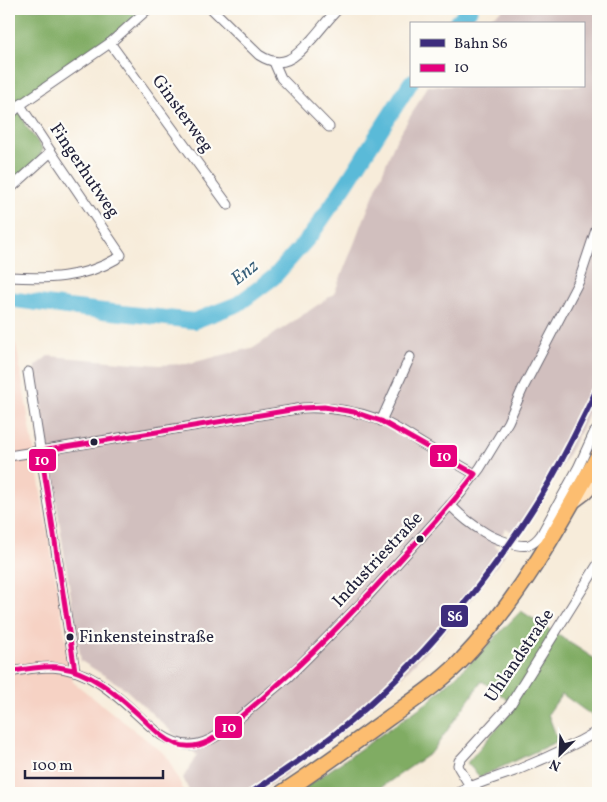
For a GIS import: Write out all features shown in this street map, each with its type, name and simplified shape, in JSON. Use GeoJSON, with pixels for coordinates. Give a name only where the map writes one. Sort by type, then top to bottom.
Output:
{"type":"FeatureCollection","features":[{"type":"Feature","properties":{"kind":"main road"},"geometry":{"type":"LineString","coordinates":[[282,793],[434,685],[480,640],[515,596],[541,557],[574,502],[598,456]]}},
{"type":"Feature","properties":{"kind":"main road"},"geometry":{"type":"LineString","coordinates":[[574,502],[598,480]]}},
{"type":"Feature","properties":{"kind":"street"},"geometry":{"type":"LineString","coordinates":[[9,116],[20,105],[110,43],[148,9]]}},
{"type":"Feature","properties":{"kind":"street"},"geometry":{"type":"LineString","coordinates":[[212,9],[259,55],[274,62],[284,62],[294,58],[338,9]]}},
{"type":"Feature","properties":{"kind":"street","name":"Ginsterweg"},"geometry":{"type":"LineString","coordinates":[[110,43],[228,205]]}},
{"type":"Feature","properties":{"kind":"street"},"geometry":{"type":"LineString","coordinates":[[274,62],[281,78],[329,127]]}},
{"type":"Feature","properties":{"kind":"street","name":"Fingerhutweg"},"geometry":{"type":"LineString","coordinates":[[9,277],[61,277],[98,268],[119,257],[20,105]]}},
{"type":"Feature","properties":{"kind":"street"},"geometry":{"type":"LineString","coordinates":[[9,190],[51,152]]}},
{"type":"Feature","properties":{"kind":"street","name":"Industriestraße"},"geometry":{"type":"LineString","coordinates":[[9,672],[43,667],[65,668],[87,675],[112,692],[153,729],[168,740],[179,744],[200,744],[220,734],[304,661],[373,590],[450,505],[475,474],[508,422],[523,388],[579,281],[598,224]]}},
{"type":"Feature","properties":{"kind":"street"},"geometry":{"type":"LineString","coordinates":[[382,421],[410,358]]}},
{"type":"Feature","properties":{"kind":"street"},"geometry":{"type":"LineString","coordinates":[[28,372],[75,671]]}},
{"type":"Feature","properties":{"kind":"street"},"geometry":{"type":"LineString","coordinates":[[9,456],[304,408],[324,407],[354,412],[382,421],[475,474]]}},
{"type":"Feature","properties":{"kind":"street"},"geometry":{"type":"LineString","coordinates":[[450,505],[485,533],[515,545],[530,545],[541,535],[578,468],[594,433],[598,429]]}},
{"type":"Feature","properties":{"kind":"street","name":"Uhlandstraße"},"geometry":{"type":"LineString","coordinates":[[470,786],[459,768],[459,761],[510,705],[598,564]]}},
{"type":"Feature","properties":{"kind":"street"},"geometry":{"type":"LineString","coordinates":[[458,793],[470,786],[521,769],[569,747],[598,731]]}},
{"type":"Feature","properties":{"kind":"shaded area"},"geometry":{"type":"Polygon","coordinates":[[[504,9],[598,9],[598,395],[572,448],[545,495],[518,536],[506,528],[495,546],[505,554],[481,587],[447,629],[380,698],[341,733],[289,773],[258,793],[190,793],[183,778],[197,755],[123,687],[81,661],[35,366],[48,356],[159,365],[187,364],[255,347],[334,294],[394,144],[427,88],[584,88],[584,22],[483,22],[504,9]]]}},
{"type":"Feature","properties":{"kind":"shaded area"},"geometry":{"type":"Polygon","coordinates":[[[9,344],[16,344],[73,682],[166,755],[185,793],[9,793],[9,344]]]}},
{"type":"Feature","properties":{"kind":"green space"},"geometry":{"type":"Polygon","coordinates":[[[9,9],[144,9],[85,57],[84,52],[58,70],[59,76],[19,105],[25,125],[43,149],[38,159],[9,185],[9,9]]]}},
{"type":"Feature","properties":{"kind":"green space"},"geometry":{"type":"Polygon","coordinates":[[[521,611],[598,661],[598,720],[562,694],[548,714],[558,741],[480,777],[467,763],[515,707],[482,681],[432,752],[373,793],[297,793],[428,702],[521,611]]]}},
{"type":"Feature","properties":{"kind":"waterway","name":"Enz"},"geometry":{"type":"LineString","coordinates":[[457,22],[470,9]]}},
{"type":"Feature","properties":{"kind":"waterway","name":"Enz"},"geometry":{"type":"LineString","coordinates":[[9,299],[194,321],[238,304],[274,277],[311,235],[410,84]]}},
{"type":"Feature","properties":{"kind":"rail line","name":"S6"},"geometry":{"type":"LineString","coordinates":[[251,793],[315,749],[366,708],[425,649],[453,617],[480,584],[528,516],[563,458],[598,387]]}},
{"type":"Feature","properties":{"kind":"transit line","name":"10"},"geometry":{"type":"LineString","coordinates":[[9,672],[52,667],[70,669],[91,678],[111,691],[165,738],[180,745],[189,746],[205,743],[221,733],[290,674],[320,645],[425,533],[475,474],[381,421],[354,412],[324,407],[303,408],[41,451],[75,671]]}},
{"type":"Feature","properties":{"kind":"place","name":"Finkensteinstraße"},"geometry":{"type":"Point","coordinates":[70,637]}}]}
